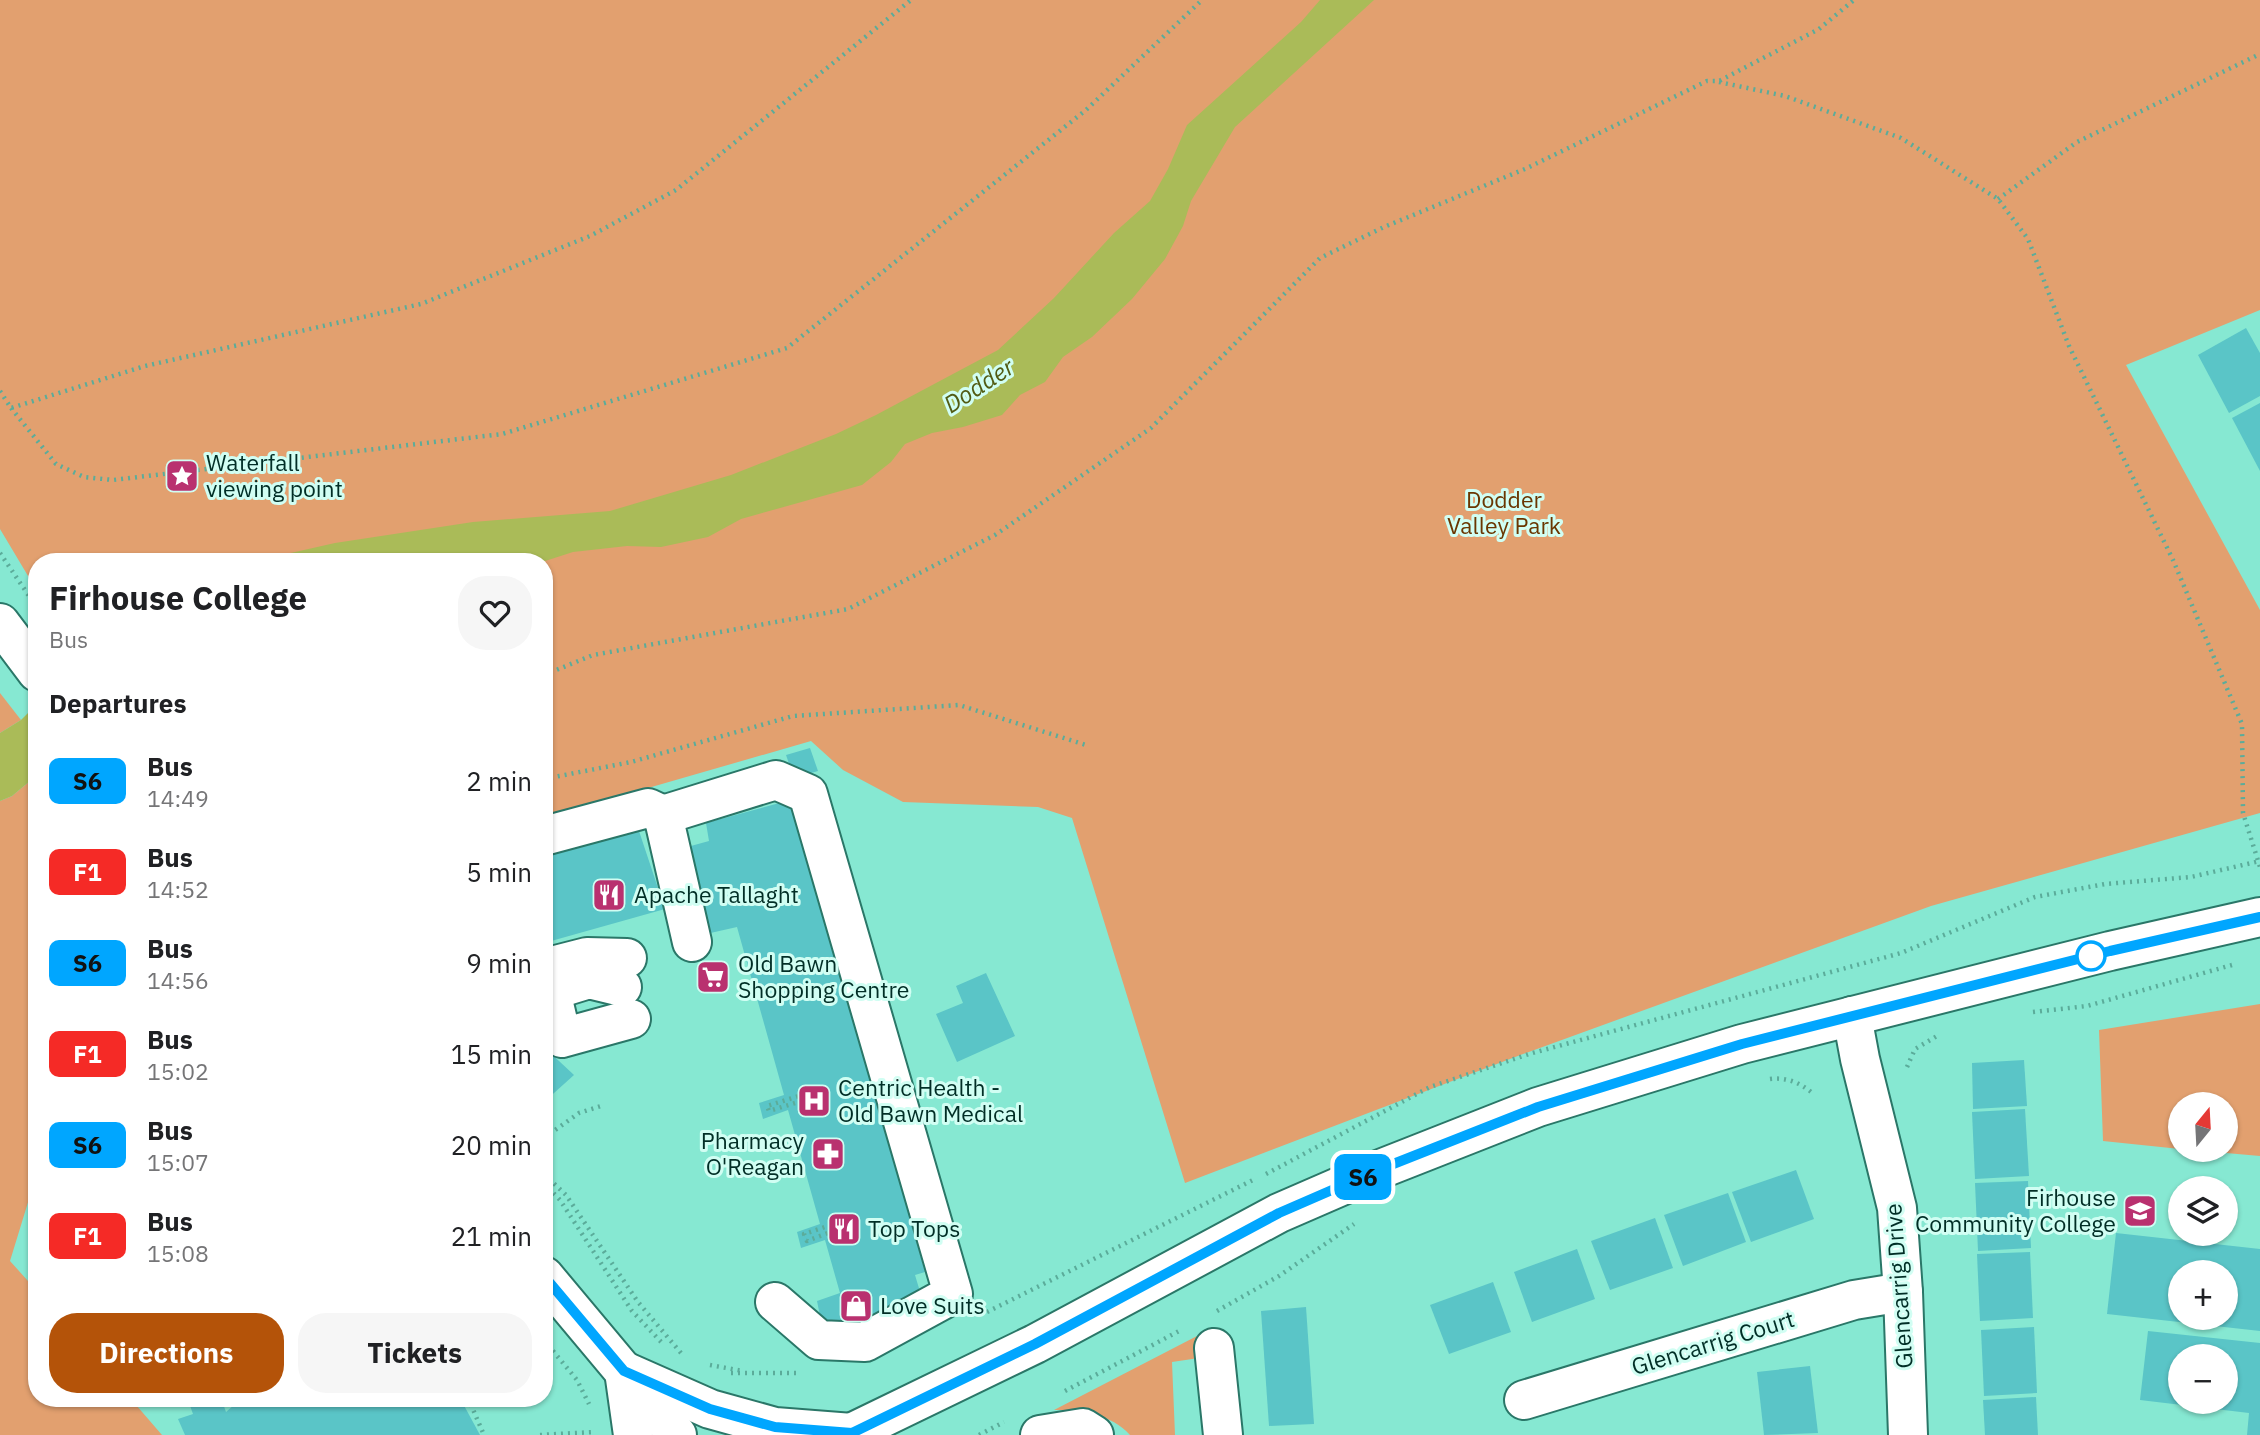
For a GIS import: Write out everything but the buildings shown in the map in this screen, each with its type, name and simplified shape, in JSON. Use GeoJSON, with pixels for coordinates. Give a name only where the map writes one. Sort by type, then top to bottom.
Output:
{"type":"FeatureCollection","features":[{"type":"Feature","properties":{"kind":"main road"},"geometry":{"type":"LineString","coordinates":[[0,622],[28,660]]}},
{"type":"Feature","properties":{"kind":"main road"},"geometry":{"type":"LineString","coordinates":[[553,834],[648,808],[663,815],[776,780],[808,794],[953,1294],[865,1342],[820,1340],[775,1302]]}},
{"type":"Feature","properties":{"kind":"main road"},"geometry":{"type":"LineString","coordinates":[[663,815],[692,942]]}},
{"type":"Feature","properties":{"kind":"main road"},"geometry":{"type":"LineString","coordinates":[[624,1371],[710,1409],[775,1427],[850,1434],[1035,1344],[1279,1213],[1378,1170],[1538,1107],[1742,1044],[2110,951],[2260,918]]}},
{"type":"Feature","properties":{"kind":"main road"},"geometry":{"type":"LineString","coordinates":[[553,979],[587,957],[627,988],[562,1038],[553,1008]]}},
{"type":"Feature","properties":{"kind":"main road","name":"Glencarrig Drive"},"geometry":{"type":"LineString","coordinates":[[1852,1016],[1897,1208],[1908,1435]]}},
{"type":"Feature","properties":{"kind":"main road"},"geometry":{"type":"LineString","coordinates":[[553,1287],[677,1435]]}},
{"type":"Feature","properties":{"kind":"main road","name":"Glencarrig Court"},"geometry":{"type":"LineString","coordinates":[[1524,1400],[1854,1300],[1903,1292]]}},
{"type":"Feature","properties":{"kind":"main road"},"geometry":{"type":"LineString","coordinates":[[1201,1331],[1223,1435]]}},
{"type":"Feature","properties":{"kind":"main road"},"geometry":{"type":"LineString","coordinates":[[624,1371],[633,1435]]}},
{"type":"Feature","properties":{"kind":"main road"},"geometry":{"type":"LineString","coordinates":[[1027,1426],[1083,1428],[1094,1435]]}},
{"type":"Feature","properties":{"kind":"path"},"geometry":{"type":"LineString","coordinates":[[11,408],[145,366],[421,304],[590,236],[676,190],[911,0]]}},
{"type":"Feature","properties":{"kind":"path"},"geometry":{"type":"LineString","coordinates":[[0,391],[56,464],[84,477],[113,480],[502,434],[787,348],[1086,110],[1202,0]]}},
{"type":"Feature","properties":{"kind":"path"},"geometry":{"type":"LineString","coordinates":[[1719,82],[1819,29],[1854,0]]}},
{"type":"Feature","properties":{"kind":"path"},"geometry":{"type":"LineString","coordinates":[[1998,199],[2077,142],[2260,54]]}},
{"type":"Feature","properties":{"kind":"path"},"geometry":{"type":"LineString","coordinates":[[553,672],[593,656],[848,609],[983,542],[1151,428],[1320,258],[1384,227],[1525,169],[1707,81],[1719,82],[1785,96],[1901,138],[1998,199],[2028,240],[2069,346],[2173,560],[2242,724],[2243,813],[2259,863],[2191,877],[2105,884],[2035,897],[1972,925]]}},
{"type":"Feature","properties":{"kind":"path"},"geometry":{"type":"LineString","coordinates":[[0,553],[28,594]]}},
{"type":"Feature","properties":{"kind":"path"},"geometry":{"type":"LineString","coordinates":[[553,777],[631,762],[793,716],[959,705],[1086,745]]}},
{"type":"Feature","properties":{"kind":"path"},"geometry":{"type":"LineString","coordinates":[[2028,1013],[2087,1006],[2244,962]]}},
{"type":"Feature","properties":{"kind":"path"},"geometry":{"type":"LineString","coordinates":[[1906,1067],[1915,1049],[1941,1034]]}},
{"type":"Feature","properties":{"kind":"path"},"geometry":{"type":"LineString","coordinates":[[1761,1080],[1789,1080],[1802,1084],[1811,1091]]}},
{"type":"Feature","properties":{"kind":"path"},"geometry":{"type":"LineString","coordinates":[[794,1103],[769,1111],[767,1106],[802,1095]]}},
{"type":"Feature","properties":{"kind":"path"},"geometry":{"type":"LineString","coordinates":[[553,1131],[579,1112],[601,1106]]}},
{"type":"Feature","properties":{"kind":"path"},"geometry":{"type":"LineString","coordinates":[[553,1183],[566,1195],[638,1302],[688,1362]]}},
{"type":"Feature","properties":{"kind":"path"},"geometry":{"type":"LineString","coordinates":[[553,1193],[632,1311]]}},
{"type":"Feature","properties":{"kind":"path"},"geometry":{"type":"LineString","coordinates":[[1063,1392],[1201,1331],[1365,1217]]}},
{"type":"Feature","properties":{"kind":"path"},"geometry":{"type":"LineString","coordinates":[[831,1225],[804,1234],[807,1241],[846,1226]]}},
{"type":"Feature","properties":{"kind":"path"},"geometry":{"type":"LineString","coordinates":[[553,1351],[576,1380],[589,1404]]}},
{"type":"Feature","properties":{"kind":"path"},"geometry":{"type":"LineString","coordinates":[[701,1364],[761,1374]]}},
{"type":"Feature","properties":{"kind":"path"},"geometry":{"type":"LineString","coordinates":[[472,1407],[484,1435]]}},
{"type":"Feature","properties":{"kind":"path"},"geometry":{"type":"LineString","coordinates":[[540,1435],[595,1433],[595,1424]]}},
{"type":"Feature","properties":{"kind":"path"},"geometry":{"type":"LineString","coordinates":[[979,1435],[1027,1426]]}},
{"type":"Feature","properties":{"kind":"green space","name":"Dodder Valley Park"},"geometry":{"type":"Polygon","coordinates":[[[0,0],[2260,0],[2260,310],[2126,365],[2260,610],[2260,813],[1931,906],[1523,1054],[1185,1183],[1072,818],[1038,807],[903,802],[843,770],[811,741],[553,815],[553,553],[28,553],[28,576],[0,529],[0,0]]]}},
{"type":"Feature","properties":{"kind":"green space"},"geometry":{"type":"Polygon","coordinates":[[[0,693],[21,720],[0,733],[0,693]]]}},
{"type":"Feature","properties":{"kind":"green space"},"geometry":{"type":"Polygon","coordinates":[[[28,783],[28,1202],[10,1261],[28,1281],[28,1407],[138,1407],[162,1435],[0,1435],[0,801],[12,796],[28,783]]]}},
{"type":"Feature","properties":{"kind":"green space"},"geometry":{"type":"Polygon","coordinates":[[[2260,1004],[2260,1156],[2238,1154],[2238,1092],[2168,1092],[2168,1148],[2103,1141],[2099,1030],[2260,1004]]]}},
{"type":"Feature","properties":{"kind":"green space"},"geometry":{"type":"Polygon","coordinates":[[[1197,1336],[1199,1358],[1172,1362],[1175,1435],[1130,1435],[1105,1418],[1085,1412],[1054,1410],[1197,1336]]]}},
{"type":"Feature","properties":{"kind":"water","name":"Dodder"},"geometry":{"type":"Polygon","coordinates":[[[1320,0],[1374,0],[1235,127],[1191,201],[1183,226],[1165,259],[1132,299],[1092,337],[1063,357],[1045,382],[1020,395],[1002,415],[932,433],[905,444],[891,462],[862,485],[741,519],[708,537],[661,547],[627,546],[573,552],[553,558],[553,553],[291,553],[335,543],[473,522],[610,511],[731,475],[836,434],[876,415],[998,350],[1054,298],[1114,233],[1150,201],[1168,169],[1187,125],[1301,22],[1320,0]]]}},
{"type":"Feature","properties":{"kind":"water"},"geometry":{"type":"Polygon","coordinates":[[[28,713],[28,783],[12,796],[0,801],[0,733],[28,713]]]}},
{"type":"Feature","properties":{"kind":"bus line","name":"S6"},"geometry":{"type":"LineString","coordinates":[[553,1287],[624,1371],[710,1409],[775,1427],[852,1433],[1035,1344],[1279,1213],[1378,1170],[1538,1107],[1742,1044],[2110,951],[2260,917]]}},
{"type":"Feature","properties":{"kind":"place","name":"Waterfall viewing point"},"geometry":{"type":"Point","coordinates":[182,476]}},
{"type":"Feature","properties":{"kind":"place","name":"Apache Tallaght"},"geometry":{"type":"Point","coordinates":[609,895]}},
{"type":"Feature","properties":{"kind":"place","name":"Old Bawn Shopping Centre"},"geometry":{"type":"Point","coordinates":[713,977]}},
{"type":"Feature","properties":{"kind":"place","name":"Centric Health - Old Bawn Medical"},"geometry":{"type":"Point","coordinates":[814,1101]}},
{"type":"Feature","properties":{"kind":"place","name":"Pharmacy O'Reagan"},"geometry":{"type":"Point","coordinates":[828,1154]}},
{"type":"Feature","properties":{"kind":"place","name":"Firhouse Community College"},"geometry":{"type":"Point","coordinates":[2140,1211]}},
{"type":"Feature","properties":{"kind":"place","name":"Top Tops"},"geometry":{"type":"Point","coordinates":[844,1229]}},
{"type":"Feature","properties":{"kind":"place","name":"Love Suits"},"geometry":{"type":"Point","coordinates":[856,1306]}}]}
